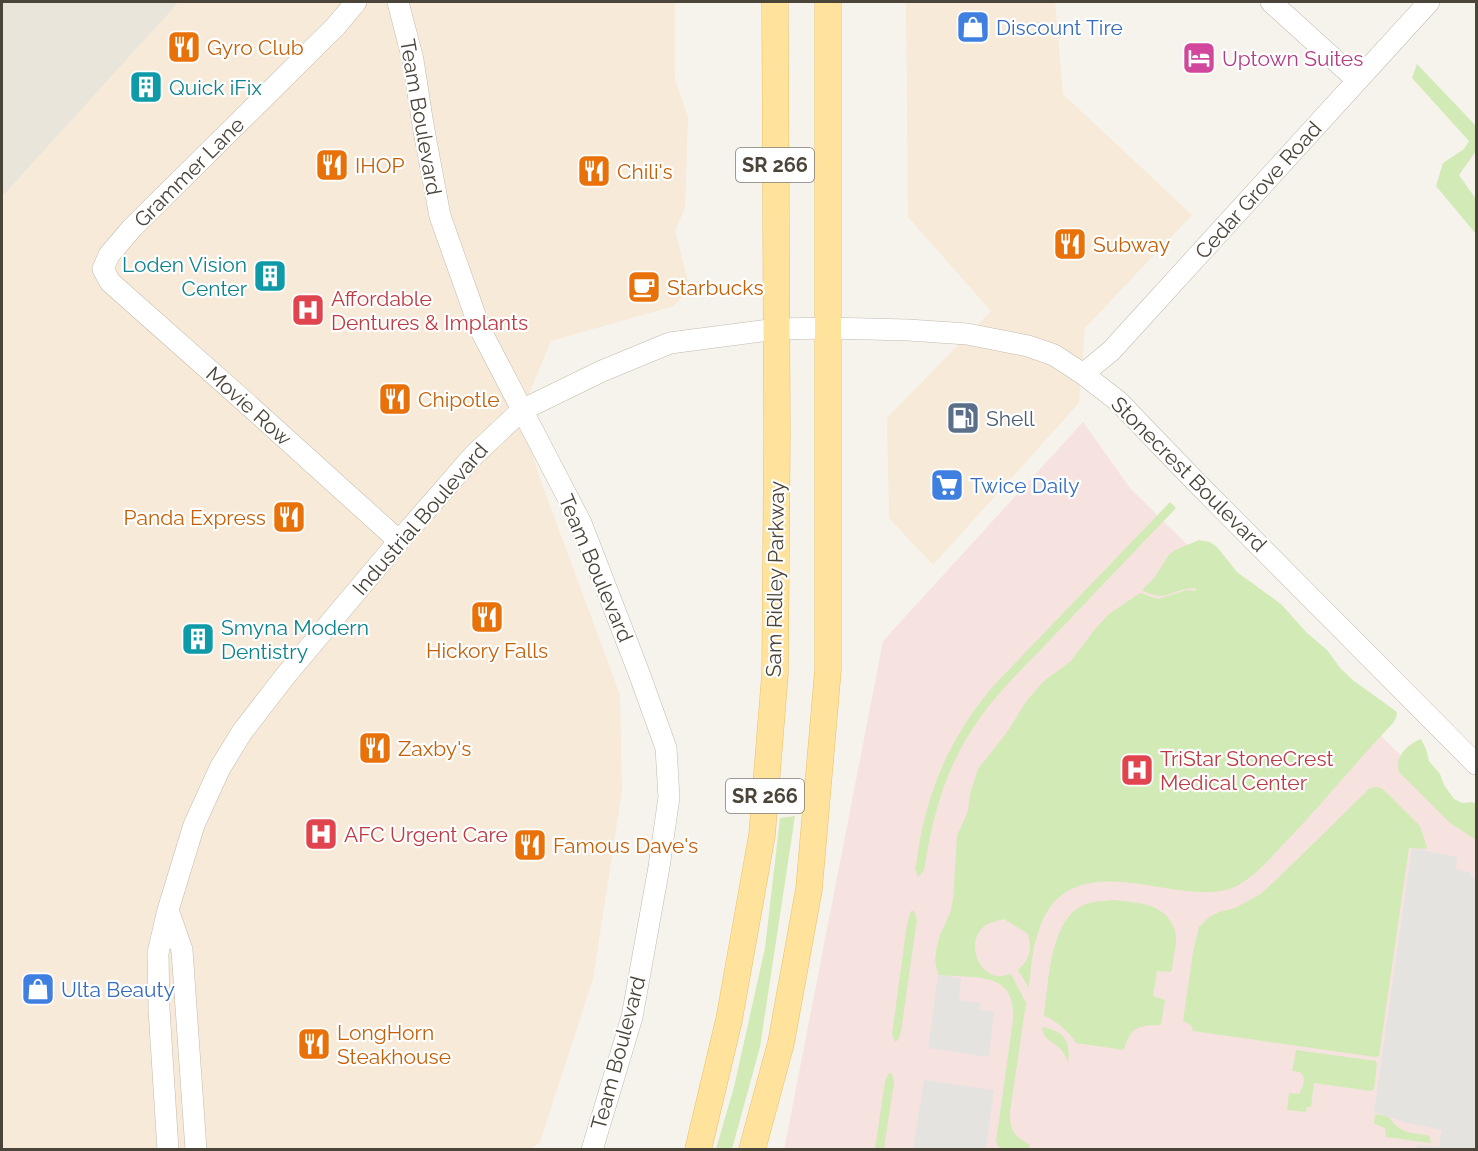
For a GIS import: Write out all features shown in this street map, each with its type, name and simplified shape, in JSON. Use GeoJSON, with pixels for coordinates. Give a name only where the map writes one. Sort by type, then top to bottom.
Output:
{"type":"FeatureCollection","features":[{"type":"Feature","properties":{"kind":"main road","name":"Sam Ridley Parkway"},"geometry":{"type":"LineString","coordinates":[[698,1149],[729,1020],[762,835],[775,674],[775,2]]}},
{"type":"Feature","properties":{"kind":"main road","name":"SR 266"},"geometry":{"type":"LineString","coordinates":[[752,1149],[781,1043],[808,889],[828,670],[828,2]]}},
{"type":"Feature","properties":{"kind":"street","name":"Grammer Lane"},"geometry":{"type":"LineString","coordinates":[[103,269],[109,255],[132,228],[336,26],[356,2]]}},
{"type":"Feature","properties":{"kind":"street","name":"Team Boulevard"},"geometry":{"type":"LineString","coordinates":[[398,2],[413,60],[440,216],[480,329],[581,523],[666,748],[669,797],[632,1017],[592,1149]]}},
{"type":"Feature","properties":{"kind":"street"},"geometry":{"type":"LineString","coordinates":[[1271,2],[1357,80]]}},
{"type":"Feature","properties":{"kind":"street","name":"Cedar Grove Road"},"geometry":{"type":"LineString","coordinates":[[1083,374],[1111,351],[1429,2]]}},
{"type":"Feature","properties":{"kind":"street","name":"Movie Row"},"geometry":{"type":"LineString","coordinates":[[103,269],[110,282],[399,541]]}},
{"type":"Feature","properties":{"kind":"street","name":"Industrial Boulevard"},"geometry":{"type":"LineString","coordinates":[[168,1149],[159,1009],[158,952],[168,910],[194,825],[220,768],[242,732],[286,675],[474,455],[522,410],[602,371],[670,343],[776,330],[829,328]]}},
{"type":"Feature","properties":{"kind":"street","name":"Stonecrest Boulevard"},"geometry":{"type":"LineString","coordinates":[[829,328],[917,330],[967,334],[1028,346],[1054,355],[1083,374],[1118,401],[1476,764]]}},
{"type":"Feature","properties":{"kind":"street"},"geometry":{"type":"LineString","coordinates":[[168,910],[182,950],[196,1149]]}},
{"type":"Feature","properties":{"kind":"shaded area"},"geometry":{"type":"Polygon","coordinates":[[[2,2],[179,2],[2,197],[2,2]]]}},
{"type":"Feature","properties":{"kind":"shaded area"},"geometry":{"type":"Polygon","coordinates":[[[179,2],[675,2],[675,79],[688,117],[685,208],[675,231],[690,289],[674,306],[551,341],[522,410],[538,473],[620,695],[622,791],[593,979],[540,1142],[530,1149],[2,1149],[2,197],[179,2]]]}},
{"type":"Feature","properties":{"kind":"shaded area"},"geometry":{"type":"Polygon","coordinates":[[[906,2],[1055,2],[1063,94],[1192,215],[1085,328],[1079,403],[933,565],[889,518],[887,418],[991,311],[908,217],[906,2]]]}},
{"type":"Feature","properties":{"kind":"shaded area","name":"TriStar StoneCrest Medical Center"},"geometry":{"type":"Polygon","coordinates":[[[1083,422],[1130,488],[1476,828],[1476,1149],[784,1150],[883,641],[1083,422]]]}},
{"type":"Feature","properties":{"kind":"shaded area"},"geometry":{"type":"Polygon","coordinates":[[[1412,848],[1457,857],[1456,869],[1469,872],[1476,880],[1476,1149],[1417,1149],[1417,1145],[1439,1147],[1442,1130],[1407,1123],[1374,1112],[1412,848]]]}},
{"type":"Feature","properties":{"kind":"shaded area"},"geometry":{"type":"Polygon","coordinates":[[[938,975],[961,978],[959,1000],[981,1003],[980,1009],[994,1012],[989,1057],[928,1048],[938,975]]]}},
{"type":"Feature","properties":{"kind":"shaded area"},"geometry":{"type":"Polygon","coordinates":[[[924,1080],[994,1090],[986,1149],[913,1149],[924,1080]]]}},
{"type":"Feature","properties":{"kind":"green space"},"geometry":{"type":"Polygon","coordinates":[[[1417,64],[1476,126],[1476,151],[1459,175],[1476,199],[1476,234],[1436,186],[1443,163],[1464,149],[1469,141],[1412,78],[1417,64]]]}},
{"type":"Feature","properties":{"kind":"green space"},"geometry":{"type":"Polygon","coordinates":[[[1170,502],[1176,508],[1016,675],[974,727],[957,757],[944,788],[934,819],[924,870],[918,877],[915,869],[920,839],[933,790],[952,746],[979,703],[1170,502]]]}},
{"type":"Feature","properties":{"kind":"green space"},"geometry":{"type":"Polygon","coordinates":[[[1199,540],[1210,542],[1217,547],[1237,572],[1281,604],[1307,633],[1327,650],[1341,669],[1397,712],[1396,718],[1270,859],[1241,884],[1228,890],[1212,892],[1112,882],[1094,882],[1077,887],[1061,895],[1049,910],[1039,930],[1032,959],[1029,988],[1018,970],[1029,954],[1028,934],[1004,919],[986,925],[979,932],[975,948],[980,964],[993,975],[1011,974],[1026,1003],[1010,1118],[1014,1132],[1030,1145],[1029,1149],[1000,1149],[996,1142],[1013,1019],[1012,1003],[1000,984],[990,980],[978,977],[938,975],[935,960],[940,935],[953,900],[957,836],[968,811],[970,794],[978,769],[1005,735],[1028,699],[1044,681],[1071,661],[1109,614],[1140,593],[1158,599],[1187,590],[1196,591],[1196,588],[1188,589],[1157,596],[1142,590],[1155,577],[1168,556],[1175,550],[1199,540]]]}},
{"type":"Feature","properties":{"kind":"green space"},"geometry":{"type":"Polygon","coordinates":[[[1421,739],[1429,761],[1440,774],[1444,785],[1454,799],[1462,803],[1476,804],[1476,840],[1450,823],[1399,772],[1398,762],[1403,752],[1411,744],[1421,739]]]}},
{"type":"Feature","properties":{"kind":"green space"},"geometry":{"type":"Polygon","coordinates":[[[1376,787],[1386,792],[1420,826],[1427,847],[1425,849],[1409,848],[1379,1056],[1193,1031],[1191,1025],[1183,1021],[1199,927],[1209,917],[1235,908],[1259,895],[1370,788],[1376,787]]]}},
{"type":"Feature","properties":{"kind":"green space"},"geometry":{"type":"Polygon","coordinates":[[[795,816],[760,1047],[732,1149],[716,1149],[734,1087],[765,948],[780,818],[795,816]]]}},
{"type":"Feature","properties":{"kind":"green space"},"geometry":{"type":"Polygon","coordinates":[[[1114,900],[1139,903],[1161,911],[1172,924],[1176,935],[1172,970],[1170,972],[1157,971],[1153,996],[1165,1000],[1161,1025],[1136,1029],[1129,1036],[1124,1050],[1076,1043],[1062,1027],[1044,1016],[1053,953],[1065,923],[1074,911],[1086,904],[1114,900]]]}},
{"type":"Feature","properties":{"kind":"green space"},"geometry":{"type":"Polygon","coordinates":[[[911,911],[914,911],[917,920],[901,1032],[895,1042],[892,1034],[907,924],[911,911]]]}},
{"type":"Feature","properties":{"kind":"green space"},"geometry":{"type":"Polygon","coordinates":[[[1042,1027],[1056,1031],[1064,1038],[1068,1048],[1068,1062],[1061,1049],[1045,1036],[1042,1027]]]}},
{"type":"Feature","properties":{"kind":"green space"},"geometry":{"type":"Polygon","coordinates":[[[1296,1050],[1376,1061],[1374,1089],[1371,1091],[1314,1083],[1311,1107],[1307,1107],[1306,1112],[1287,1110],[1289,1093],[1299,1094],[1304,1078],[1301,1073],[1292,1071],[1296,1050]]]}},
{"type":"Feature","properties":{"kind":"green space"},"geometry":{"type":"Polygon","coordinates":[[[889,1073],[892,1074],[894,1082],[884,1149],[875,1149],[885,1081],[889,1073]]]}},
{"type":"Feature","properties":{"kind":"green space"},"geometry":{"type":"Polygon","coordinates":[[[1375,1114],[1389,1117],[1405,1131],[1427,1135],[1431,1143],[1386,1137],[1385,1128],[1374,1124],[1375,1114]]]}},
{"type":"Feature","properties":{"kind":"place","name":"Discount Tire"},"geometry":{"type":"Point","coordinates":[973,27]}},
{"type":"Feature","properties":{"kind":"place","name":"Gyro Club"},"geometry":{"type":"Point","coordinates":[184,47]}},
{"type":"Feature","properties":{"kind":"place","name":"Uptown Suites"},"geometry":{"type":"Point","coordinates":[1199,58]}},
{"type":"Feature","properties":{"kind":"place","name":"Quick iFix"},"geometry":{"type":"Point","coordinates":[146,87]}},
{"type":"Feature","properties":{"kind":"place","name":"IHOP"},"geometry":{"type":"Point","coordinates":[332,165]}},
{"type":"Feature","properties":{"kind":"place","name":"Chili's"},"geometry":{"type":"Point","coordinates":[594,171]}},
{"type":"Feature","properties":{"kind":"place","name":"Subway"},"geometry":{"type":"Point","coordinates":[1070,244]}},
{"type":"Feature","properties":{"kind":"place","name":"Loden Vision Center"},"geometry":{"type":"Point","coordinates":[270,276]}},
{"type":"Feature","properties":{"kind":"place","name":"Starbucks"},"geometry":{"type":"Point","coordinates":[644,287]}},
{"type":"Feature","properties":{"kind":"place","name":"Affordable Dentures & Implants"},"geometry":{"type":"Point","coordinates":[308,310]}},
{"type":"Feature","properties":{"kind":"place","name":"Chipotle"},"geometry":{"type":"Point","coordinates":[395,399]}},
{"type":"Feature","properties":{"kind":"place","name":"Shell"},"geometry":{"type":"Point","coordinates":[963,418]}},
{"type":"Feature","properties":{"kind":"place","name":"Twice Daily"},"geometry":{"type":"Point","coordinates":[947,485]}},
{"type":"Feature","properties":{"kind":"place","name":"Panda Express"},"geometry":{"type":"Point","coordinates":[289,517]}},
{"type":"Feature","properties":{"kind":"place","name":"Hickory Falls"},"geometry":{"type":"Point","coordinates":[487,617]}},
{"type":"Feature","properties":{"kind":"place","name":"Smyna Modern Dentistry"},"geometry":{"type":"Point","coordinates":[198,639]}},
{"type":"Feature","properties":{"kind":"place","name":"Zaxby's"},"geometry":{"type":"Point","coordinates":[375,748]}},
{"type":"Feature","properties":{"kind":"place","name":"TriStar StoneCrest Medical Center"},"geometry":{"type":"Point","coordinates":[1137,770]}},
{"type":"Feature","properties":{"kind":"place","name":"AFC Urgent Care"},"geometry":{"type":"Point","coordinates":[321,834]}},
{"type":"Feature","properties":{"kind":"place","name":"Famous Dave's"},"geometry":{"type":"Point","coordinates":[530,845]}},
{"type":"Feature","properties":{"kind":"place","name":"Ulta Beauty"},"geometry":{"type":"Point","coordinates":[38,989]}},
{"type":"Feature","properties":{"kind":"place","name":"LongHorn Steakhouse"},"geometry":{"type":"Point","coordinates":[314,1044]}}]}
